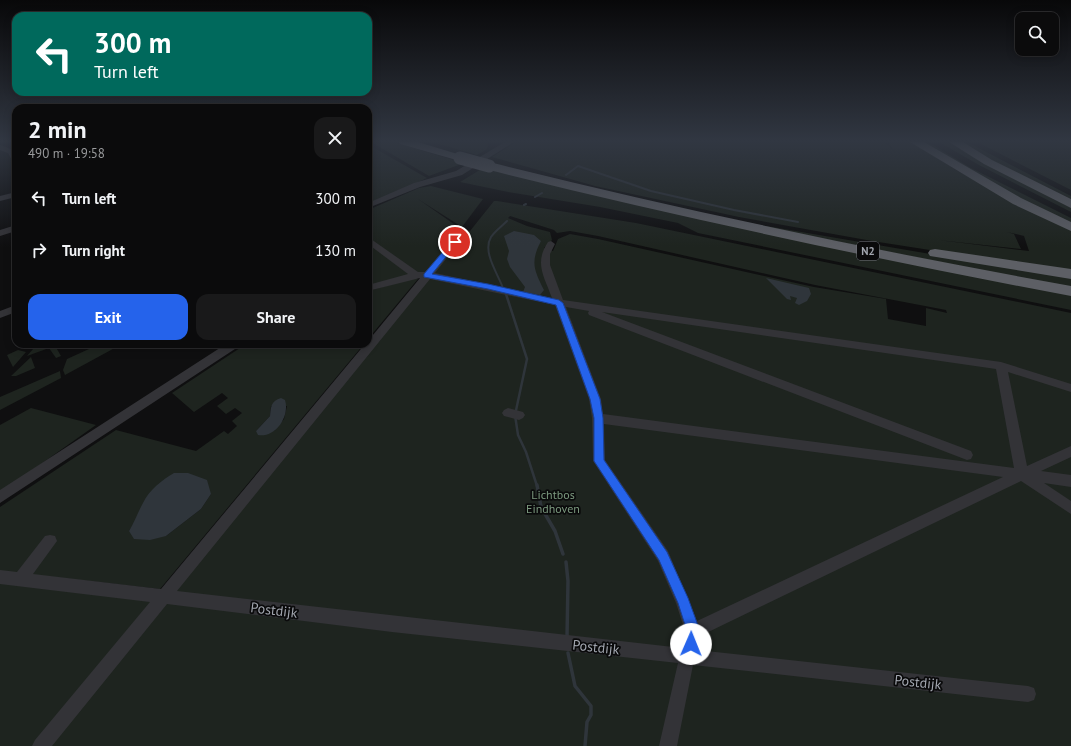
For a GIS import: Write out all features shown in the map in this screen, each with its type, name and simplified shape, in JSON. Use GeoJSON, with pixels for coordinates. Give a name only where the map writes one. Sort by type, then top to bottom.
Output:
{"type":"FeatureCollection","features":[{"type":"Feature","properties":{"kind":"highway"},"geometry":{"type":"LineString","coordinates":[[544,177],[667,207]]}},
{"type":"Feature","properties":{"kind":"highway"},"geometry":{"type":"LineString","coordinates":[[975,177],[1011,198],[1071,227]]}},
{"type":"Feature","properties":{"kind":"highway"},"geometry":{"type":"LineString","coordinates":[[996,177],[1071,215]]}},
{"type":"Feature","properties":{"kind":"highway"},"geometry":{"type":"LineString","coordinates":[[1017,177],[1071,204]]}},
{"type":"Feature","properties":{"kind":"highway"},"geometry":{"type":"LineString","coordinates":[[1040,177],[1071,193]]}},
{"type":"Feature","properties":{"kind":"highway","name":"N2"},"geometry":{"type":"LineString","coordinates":[[667,207],[851,239],[1071,274]]}},
{"type":"Feature","properties":{"kind":"highway","name":"N2"},"geometry":{"type":"LineString","coordinates":[[667,207],[1071,291]]}},
{"type":"Feature","properties":{"kind":"street"},"geometry":{"type":"LineString","coordinates":[[372,204],[417,185],[445,177]]}},
{"type":"Feature","properties":{"kind":"street"},"geometry":{"type":"LineString","coordinates":[[0,200],[12,196]]}},
{"type":"Feature","properties":{"kind":"street"},"geometry":{"type":"LineString","coordinates":[[0,233],[12,230]]}},
{"type":"Feature","properties":{"kind":"street"},"geometry":{"type":"LineString","coordinates":[[372,336],[421,275],[464,231]]}},
{"type":"Feature","properties":{"kind":"street"},"geometry":{"type":"LineString","coordinates":[[372,243],[421,275],[488,287],[559,303],[1001,366],[1071,388]]}},
{"type":"Feature","properties":{"kind":"street"},"geometry":{"type":"LineString","coordinates":[[551,244],[545,254],[545,265],[595,399],[598,418],[599,461],[663,556],[684,602],[693,631],[668,746]]}},
{"type":"Feature","properties":{"kind":"street"},"geometry":{"type":"LineString","coordinates":[[372,287],[421,275]]}},
{"type":"Feature","properties":{"kind":"street"},"geometry":{"type":"LineString","coordinates":[[573,305],[967,454]]}},
{"type":"Feature","properties":{"kind":"street"},"geometry":{"type":"LineString","coordinates":[[0,315],[12,310]]}},
{"type":"Feature","properties":{"kind":"street"},"geometry":{"type":"LineString","coordinates":[[0,497],[228,348]]}},
{"type":"Feature","properties":{"kind":"street"},"geometry":{"type":"LineString","coordinates":[[42,746],[165,596],[363,348]]}},
{"type":"Feature","properties":{"kind":"street"},"geometry":{"type":"LineString","coordinates":[[1001,366],[1022,475],[1071,508]]}},
{"type":"Feature","properties":{"kind":"street"},"geometry":{"type":"LineString","coordinates":[[598,418],[1071,481]]}},
{"type":"Feature","properties":{"kind":"street"},"geometry":{"type":"LineString","coordinates":[[693,631],[1071,451]]}},
{"type":"Feature","properties":{"kind":"street"},"geometry":{"type":"LineString","coordinates":[[20,580],[50,541]]}},
{"type":"Feature","properties":{"kind":"street","name":"Postdijk"},"geometry":{"type":"LineString","coordinates":[[0,577],[384,624],[1028,694]]}},
{"type":"Feature","properties":{"kind":"green space"},"geometry":{"type":"Polygon","coordinates":[[[372,177],[427,178],[375,202],[372,201],[372,177]]]}},
{"type":"Feature","properties":{"kind":"green space"},"geometry":{"type":"Polygon","coordinates":[[[469,177],[524,177],[1071,293],[1071,310],[698,233],[678,223],[600,207],[508,192],[460,182],[469,177]]]}},
{"type":"Feature","properties":{"kind":"green space"},"geometry":{"type":"Polygon","coordinates":[[[562,177],[969,177],[1016,203],[1071,229],[1071,272],[872,241],[739,217],[595,186],[562,177]],[[1007,232],[1014,234],[1021,249],[938,240],[1029,251],[1024,236],[1007,232]]]}},
{"type":"Feature","properties":{"kind":"green space"},"geometry":{"type":"Polygon","coordinates":[[[980,177],[989,177],[1071,218],[1071,225],[1021,200],[980,177]]]}},
{"type":"Feature","properties":{"kind":"green space"},"geometry":{"type":"Polygon","coordinates":[[[1002,177],[1013,177],[1071,206],[1071,212],[1002,177]]]}},
{"type":"Feature","properties":{"kind":"green space"},"geometry":{"type":"Polygon","coordinates":[[[1025,177],[1034,177],[1071,196],[1071,199],[1025,177]]]}},
{"type":"Feature","properties":{"kind":"green space"},"geometry":{"type":"Polygon","coordinates":[[[1045,177],[1071,177],[1071,190],[1045,177]]]}},
{"type":"Feature","properties":{"kind":"green space","name":"Lichtbos Eindhoven"},"geometry":{"type":"Polygon","coordinates":[[[431,186],[483,199],[462,227],[418,199],[461,229],[470,231],[494,201],[497,201],[636,223],[1071,313],[1071,746],[0,746],[0,581],[156,599],[364,348],[372,348],[372,338],[421,279],[372,244],[372,208],[419,188],[431,186]],[[510,216],[508,218],[527,226],[550,232],[552,240],[544,248],[553,251],[558,239],[570,234],[814,287],[886,299],[888,319],[926,326],[926,308],[947,313],[946,310],[815,285],[598,236],[570,231],[557,233],[554,230],[510,216]]]}},
{"type":"Feature","properties":{"kind":"green space"},"geometry":{"type":"Polygon","coordinates":[[[708,216],[1071,278],[1071,288],[708,216]]]}},
{"type":"Feature","properties":{"kind":"green space"},"geometry":{"type":"Polygon","coordinates":[[[372,246],[410,275],[372,285],[372,246]]]}},
{"type":"Feature","properties":{"kind":"green space"},"geometry":{"type":"Polygon","coordinates":[[[415,278],[418,279],[372,334],[372,290],[415,278]]]}},
{"type":"Feature","properties":{"kind":"green space"},"geometry":{"type":"Polygon","coordinates":[[[35,348],[49,348],[27,356],[35,348]]]}},
{"type":"Feature","properties":{"kind":"green space"},"geometry":{"type":"Polygon","coordinates":[[[49,348],[56,348],[61,356],[56,358],[49,348]]]}},
{"type":"Feature","properties":{"kind":"green space"},"geometry":{"type":"Polygon","coordinates":[[[91,348],[115,348],[65,375],[63,370],[67,359],[91,348]]]}},
{"type":"Feature","properties":{"kind":"green space"},"geometry":{"type":"Polygon","coordinates":[[[240,348],[361,348],[160,589],[0,571],[0,507],[116,430],[196,451],[224,431],[228,434],[237,426],[232,421],[242,413],[235,408],[226,414],[217,406],[228,398],[222,393],[194,412],[172,393],[240,348]],[[271,406],[270,416],[256,431],[274,431],[284,419],[287,406],[271,406]],[[211,494],[136,520],[129,531],[166,536],[201,509],[211,494]]]}},
{"type":"Feature","properties":{"kind":"green space"},"geometry":{"type":"Polygon","coordinates":[[[18,350],[26,352],[13,367],[7,355],[18,350]]]}},
{"type":"Feature","properties":{"kind":"green space"},"geometry":{"type":"Polygon","coordinates":[[[31,357],[35,368],[16,376],[11,376],[31,357]]]}},
{"type":"Feature","properties":{"kind":"green space"},"geometry":{"type":"Polygon","coordinates":[[[60,371],[61,378],[0,410],[0,397],[60,371]]]}},
{"type":"Feature","properties":{"kind":"green space"},"geometry":{"type":"Polygon","coordinates":[[[31,408],[96,425],[0,493],[0,425],[31,408]]]}},
{"type":"Feature","properties":{"kind":"shaded area"},"geometry":{"type":"Polygon","coordinates":[[[514,231],[534,235],[541,241],[534,260],[538,277],[544,290],[540,295],[523,292],[525,287],[510,267],[507,259],[509,251],[504,236],[514,231]]]}},
{"type":"Feature","properties":{"kind":"shaded area"},"geometry":{"type":"Polygon","coordinates":[[[766,278],[809,288],[811,294],[807,301],[799,305],[795,303],[797,298],[790,296],[791,300],[787,299],[766,278]]]}},
{"type":"Feature","properties":{"kind":"shaded area"},"geometry":{"type":"Polygon","coordinates":[[[281,398],[285,400],[286,406],[280,425],[271,433],[258,435],[256,431],[270,416],[273,402],[281,398]]]}},
{"type":"Feature","properties":{"kind":"shaded area"},"geometry":{"type":"Polygon","coordinates":[[[174,473],[188,473],[207,480],[211,494],[201,509],[166,536],[150,540],[134,539],[129,531],[146,498],[156,486],[174,473]]]}},
{"type":"Feature","properties":{"kind":"waterway"},"geometry":{"type":"LineString","coordinates":[[610,177],[651,191],[734,210],[798,222]]}},
{"type":"Feature","properties":{"kind":"waterway"},"geometry":{"type":"LineString","coordinates":[[535,197],[542,193]]}},
{"type":"Feature","properties":{"kind":"waterway"},"geometry":{"type":"LineString","coordinates":[[503,288],[492,263],[488,249],[491,237],[507,221]]}},
{"type":"Feature","properties":{"kind":"waterway"},"geometry":{"type":"LineString","coordinates":[[506,294],[527,359],[515,415],[518,435],[526,452],[537,486]]}},
{"type":"Feature","properties":{"kind":"waterway"},"geometry":{"type":"LineString","coordinates":[[537,485],[541,507],[555,531],[563,554]]}},
{"type":"Feature","properties":{"kind":"waterway"},"geometry":{"type":"LineString","coordinates":[[566,562],[568,581],[567,637]]}},
{"type":"Feature","properties":{"kind":"waterway"},"geometry":{"type":"LineString","coordinates":[[568,653],[575,686],[591,706],[591,715],[587,722],[585,746]]}},
{"type":"Feature","properties":{"kind":"route"},"geometry":{"type":"LineString","coordinates":[[455,242],[426,276],[435,276],[559,303],[595,399],[598,418],[599,461],[663,556],[684,602],[693,631],[691,644]]}}]}
